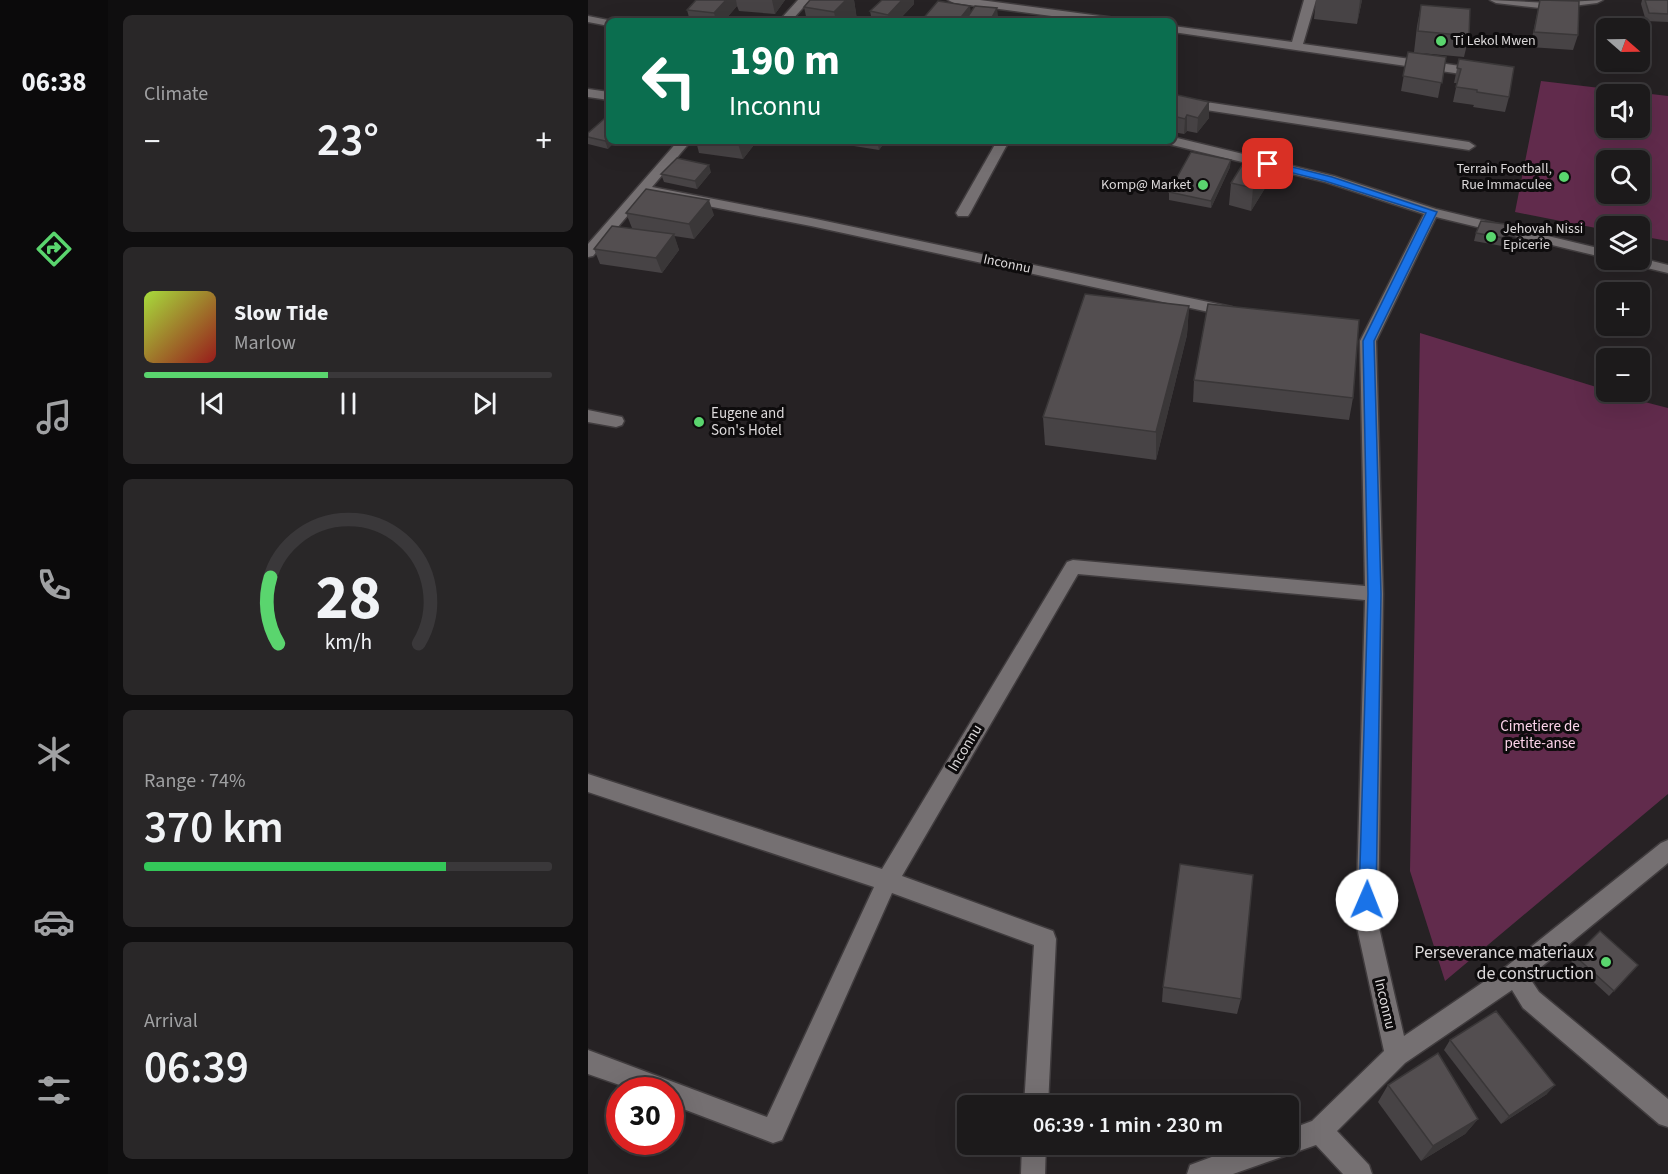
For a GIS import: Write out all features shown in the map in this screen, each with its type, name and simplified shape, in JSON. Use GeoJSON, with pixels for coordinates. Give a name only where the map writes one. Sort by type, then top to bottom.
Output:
{"type":"FeatureCollection","features":[{"type":"Feature","properties":{"kind":"street"},"geometry":{"type":"LineString","coordinates":[[787,18],[804,0]]}},
{"type":"Feature","properties":{"kind":"street"},"geometry":{"type":"LineString","coordinates":[[954,0],[1039,5],[1101,18]]}},
{"type":"Feature","properties":{"kind":"street"},"geometry":{"type":"LineString","coordinates":[[1296,46],[1310,0]]}},
{"type":"Feature","properties":{"kind":"street"},"geometry":{"type":"LineString","coordinates":[[1496,0],[1549,6],[1597,0]]}},
{"type":"Feature","properties":{"kind":"street"},"geometry":{"type":"LineString","coordinates":[[588,19],[606,22]]}},
{"type":"Feature","properties":{"kind":"street"},"geometry":{"type":"LineString","coordinates":[[1176,29],[1492,74]]}},
{"type":"Feature","properties":{"kind":"street"},"geometry":{"type":"LineString","coordinates":[[588,93],[606,96]]}},
{"type":"Feature","properties":{"kind":"street"},"geometry":{"type":"LineString","coordinates":[[1176,101],[1469,146]]}},
{"type":"Feature","properties":{"kind":"street"},"geometry":{"type":"LineString","coordinates":[[1176,142],[1329,179],[1432,212],[1596,252]]}},
{"type":"Feature","properties":{"kind":"street"},"geometry":{"type":"LineString","coordinates":[[588,254],[682,144]]}},
{"type":"Feature","properties":{"kind":"street"},"geometry":{"type":"LineString","coordinates":[[963,213],[1001,144]]}},
{"type":"Feature","properties":{"kind":"street","name":"Inconnu"},"geometry":{"type":"LineString","coordinates":[[644,190],[811,222],[1241,314]]}},
{"type":"Feature","properties":{"kind":"street","name":"Inconnu"},"geometry":{"type":"LineString","coordinates":[[1397,1055],[1367,923],[1374,594],[1363,340],[1432,212]]}},
{"type":"Feature","properties":{"kind":"street"},"geometry":{"type":"LineString","coordinates":[[1650,264],[1668,268]]}},
{"type":"Feature","properties":{"kind":"street"},"geometry":{"type":"LineString","coordinates":[[588,416],[616,421]]}},
{"type":"Feature","properties":{"kind":"street","name":"Inconnu"},"geometry":{"type":"LineString","coordinates":[[684,1097],[773,1131],[886,881],[1073,567],[1374,594]]}},
{"type":"Feature","properties":{"kind":"street"},"geometry":{"type":"LineString","coordinates":[[588,783],[886,881],[1045,939],[1037,1095]]}},
{"type":"Feature","properties":{"kind":"street","name":"Inconnu"},"geometry":{"type":"LineString","coordinates":[[1299,1138],[1320,1131],[1397,1055],[1515,974],[1668,850]]}},
{"type":"Feature","properties":{"kind":"street"},"geometry":{"type":"LineString","coordinates":[[1515,974],[1531,1000],[1668,1115]]}},
{"type":"Feature","properties":{"kind":"street"},"geometry":{"type":"LineString","coordinates":[[588,1062],[629,1077]]}},
{"type":"Feature","properties":{"kind":"street"},"geometry":{"type":"LineString","coordinates":[[1320,1131],[1360,1174]]}},
{"type":"Feature","properties":{"kind":"street"},"geometry":{"type":"LineString","coordinates":[[1033,1174],[1034,1155]]}},
{"type":"Feature","properties":{"kind":"street"},"geometry":{"type":"LineString","coordinates":[[1199,1174],[1252,1155]]}},
{"type":"Feature","properties":{"kind":"green space","name":"Terrain Football, Rue Immaculee"},"geometry":{"type":"Polygon","coordinates":[[[1541,81],[1596,87],[1596,138],[1650,138],[1650,94],[1668,96],[1668,241],[1650,238],[1650,216],[1596,216],[1596,228],[1515,212],[1541,81]]]}},
{"type":"Feature","properties":{"kind":"green space","name":"Cimetiere de petite-anse"},"geometry":{"type":"Polygon","coordinates":[[[1420,333],[1596,387],[1596,402],[1645,402],[1668,408],[1668,794],[1445,981],[1410,871],[1420,333]]]}},
{"type":"Feature","properties":{"kind":"building"},"geometry":{"type":"Polygon","coordinates":[[[696,0],[726,0],[714,13],[687,10],[696,0]]]}},
{"type":"Feature","properties":{"kind":"building"},"geometry":{"type":"Polygon","coordinates":[[[810,0],[846,0],[834,12],[804,7],[810,0]]]}},
{"type":"Feature","properties":{"kind":"building"},"geometry":{"type":"Polygon","coordinates":[[[882,0],[902,0],[888,15],[870,11],[882,0]]]}},
{"type":"Feature","properties":{"kind":"building"},"geometry":{"type":"Polygon","coordinates":[[[1540,0],[1579,1],[1578,35],[1534,32],[1540,0]]]}},
{"type":"Feature","properties":{"kind":"building"},"geometry":{"type":"Polygon","coordinates":[[[1645,0],[1668,0],[1668,14],[1649,13],[1645,0]]]}},
{"type":"Feature","properties":{"kind":"building"},"geometry":{"type":"Polygon","coordinates":[[[938,1],[970,6],[960,18],[924,18],[938,1]]]}},
{"type":"Feature","properties":{"kind":"building"},"geometry":{"type":"Polygon","coordinates":[[[1421,5],[1470,9],[1469,36],[1418,31],[1421,5]]]}},
{"type":"Feature","properties":{"kind":"building"},"geometry":{"type":"Polygon","coordinates":[[[975,6],[997,8],[992,18],[967,18],[975,6]]]}},
{"type":"Feature","properties":{"kind":"building"},"geometry":{"type":"Polygon","coordinates":[[[1408,52],[1446,57],[1442,83],[1403,76],[1408,52]]]}},
{"type":"Feature","properties":{"kind":"building"},"geometry":{"type":"Polygon","coordinates":[[[1459,59],[1514,67],[1509,97],[1456,87],[1461,69],[1457,68],[1459,59]]]}},
{"type":"Feature","properties":{"kind":"building"},"geometry":{"type":"Polygon","coordinates":[[[1176,95],[1209,102],[1198,118],[1187,115],[1185,119],[1176,117],[1176,95]]]}},
{"type":"Feature","properties":{"kind":"building"},"geometry":{"type":"Polygon","coordinates":[[[606,119],[605,141],[588,137],[588,133],[606,119]]]}},
{"type":"Feature","properties":{"kind":"building"},"geometry":{"type":"Polygon","coordinates":[[[1191,152],[1231,160],[1211,201],[1169,192],[1191,152]]]}},
{"type":"Feature","properties":{"kind":"building"},"geometry":{"type":"Polygon","coordinates":[[[1250,152],[1273,157],[1253,188],[1231,183],[1250,152]]]}},
{"type":"Feature","properties":{"kind":"building"},"geometry":{"type":"Polygon","coordinates":[[[677,158],[709,165],[695,181],[661,174],[677,158]]]}},
{"type":"Feature","properties":{"kind":"building"},"geometry":{"type":"Polygon","coordinates":[[[646,189],[709,200],[689,224],[626,213],[646,189]]]}},
{"type":"Feature","properties":{"kind":"building"},"geometry":{"type":"Polygon","coordinates":[[[1481,221],[1505,224],[1504,238],[1476,233],[1481,221]]]}},
{"type":"Feature","properties":{"kind":"building"},"geometry":{"type":"Polygon","coordinates":[[[612,226],[674,234],[656,258],[594,249],[612,226]]]}},
{"type":"Feature","properties":{"kind":"building"},"geometry":{"type":"Polygon","coordinates":[[[1085,294],[1189,306],[1156,432],[1043,417],[1085,294]]]}},
{"type":"Feature","properties":{"kind":"building"},"geometry":{"type":"Polygon","coordinates":[[[1208,304],[1359,320],[1353,398],[1194,380],[1208,304]]]}},
{"type":"Feature","properties":{"kind":"building"},"geometry":{"type":"Polygon","coordinates":[[[1180,864],[1253,875],[1241,999],[1163,987],[1180,864]]]}},
{"type":"Feature","properties":{"kind":"building"},"geometry":{"type":"Polygon","coordinates":[[[1600,931],[1638,965],[1614,991],[1575,956],[1600,931]]]}},
{"type":"Feature","properties":{"kind":"building"},"geometry":{"type":"Polygon","coordinates":[[[1496,1011],[1555,1085],[1509,1116],[1450,1040],[1496,1011]]]}},
{"type":"Feature","properties":{"kind":"building"},"geometry":{"type":"Polygon","coordinates":[[[1438,1053],[1478,1119],[1433,1146],[1388,1085],[1438,1053]]]}},
{"type":"Feature","properties":{"kind":"place","name":"Ti Lekol Mwen"},"geometry":{"type":"Point","coordinates":[1441,41]}},
{"type":"Feature","properties":{"kind":"place","name":"Terrain Football, Rue Immaculee"},"geometry":{"type":"Point","coordinates":[1564,177]}},
{"type":"Feature","properties":{"kind":"place","name":"Komp@ Market"},"geometry":{"type":"Point","coordinates":[1203,185]}},
{"type":"Feature","properties":{"kind":"place","name":"Jehovah Nissi Epicerie"},"geometry":{"type":"Point","coordinates":[1491,237]}},
{"type":"Feature","properties":{"kind":"place","name":"Eugene and Son's Hotel"},"geometry":{"type":"Point","coordinates":[699,422]}},
{"type":"Feature","properties":{"kind":"place","name":"Perseverance materiaux de construction"},"geometry":{"type":"Point","coordinates":[1606,962]}},
{"type":"Feature","properties":{"kind":"route"},"geometry":{"type":"LineString","coordinates":[[1268,164],[1329,179],[1432,212],[1368,341],[1374,594],[1367,900]]}}]}
